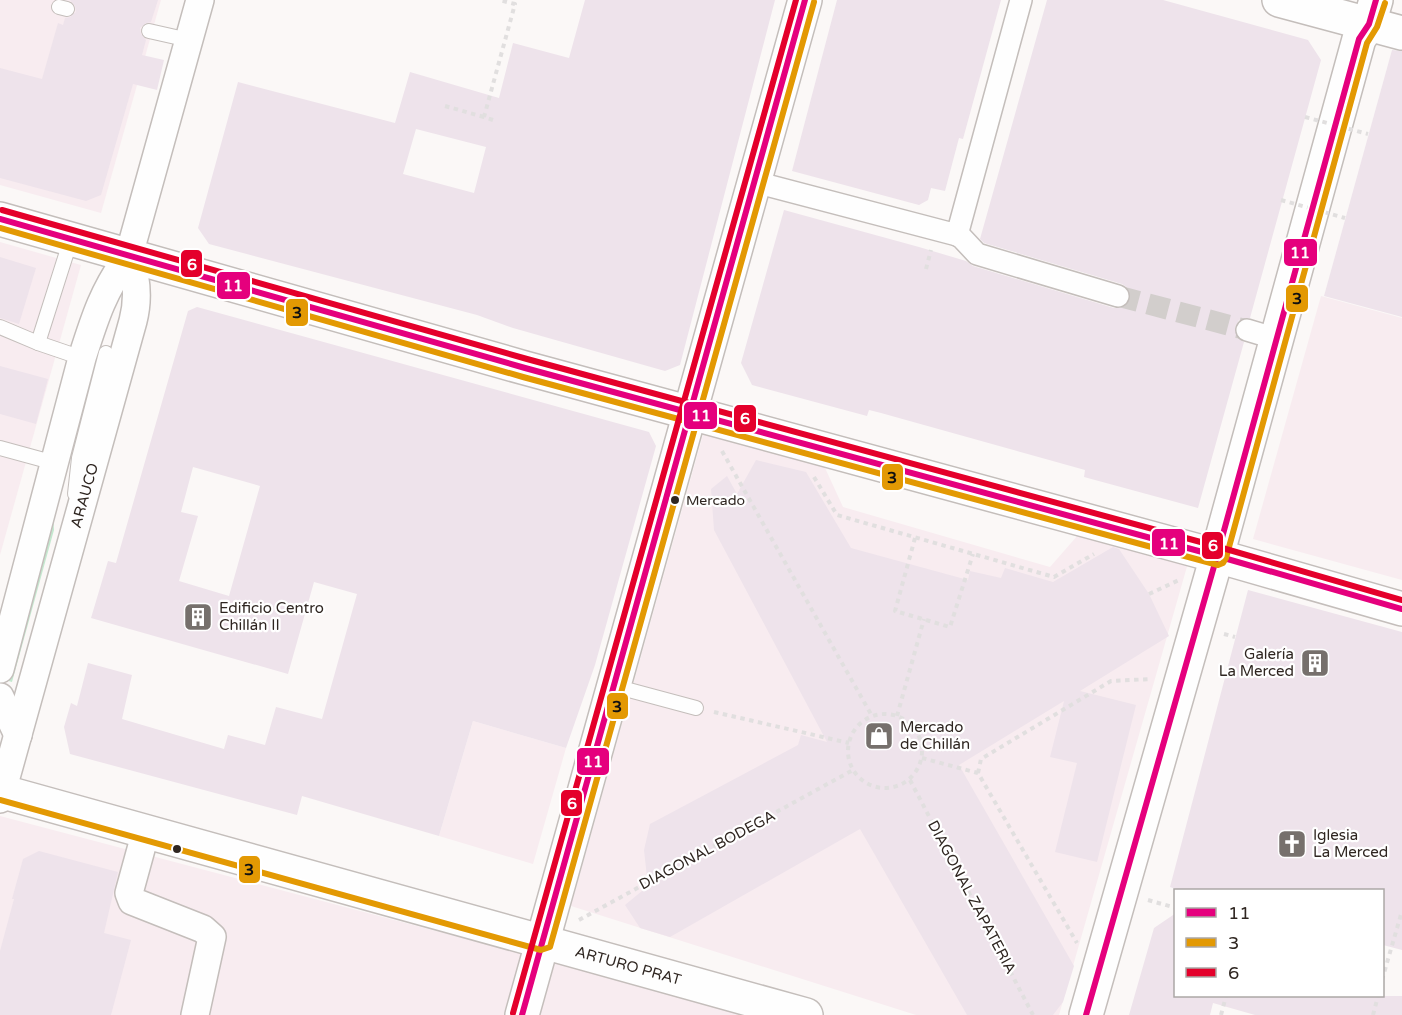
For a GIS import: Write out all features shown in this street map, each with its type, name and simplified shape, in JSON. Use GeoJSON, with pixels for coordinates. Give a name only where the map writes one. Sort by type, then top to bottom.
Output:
{"type":"FeatureCollection","features":[{"type":"Feature","properties":{"kind":"street","name":"ARAUCO"},"geometry":{"type":"LineString","coordinates":[[0,669],[55,463],[94,356],[98,308],[113,278],[129,255],[200,0]]}},
{"type":"Feature","properties":{"kind":"street"},"geometry":{"type":"LineString","coordinates":[[522,1015],[556,933],[614,686],[805,0]]}},
{"type":"Feature","properties":{"kind":"street"},"geometry":{"type":"LineString","coordinates":[[957,236],[1021,0]]}},
{"type":"Feature","properties":{"kind":"street"},"geometry":{"type":"LineString","coordinates":[[1279,0],[1368,21],[1402,33]]}},
{"type":"Feature","properties":{"kind":"street"},"geometry":{"type":"LineString","coordinates":[[1086,1015],[1217,556],[1262,335],[1368,21]]}},
{"type":"Feature","properties":{"kind":"street"},"geometry":{"type":"LineString","coordinates":[[755,182],[957,236],[962,238],[977,255],[1118,296]]}},
{"type":"Feature","properties":{"kind":"street"},"geometry":{"type":"LineString","coordinates":[[0,219],[690,414],[1217,556],[1402,609]]}},
{"type":"Feature","properties":{"kind":"street","name":"ARAUCO"},"geometry":{"type":"LineString","coordinates":[[1,794],[136,307],[135,274],[129,255]]}},
{"type":"Feature","properties":{"kind":"street"},"geometry":{"type":"LineString","coordinates":[[0,697],[18,735]]}},
{"type":"Feature","properties":{"kind":"street","name":"ARTURO PRAT"},"geometry":{"type":"LineString","coordinates":[[1,794],[556,933],[806,1015]]}},
{"type":"Feature","properties":{"kind":"street"},"geometry":{"type":"LineString","coordinates":[[146,831],[129,893],[132,901],[203,929],[212,937],[195,1015]]}},
{"type":"Feature","properties":{"kind":"lane"},"geometry":{"type":"LineString","coordinates":[[1338,67],[1368,21]]}},
{"type":"Feature","properties":{"kind":"lane"},"geometry":{"type":"LineString","coordinates":[[149,31],[189,40]]}},
{"type":"Feature","properties":{"kind":"lane"},"geometry":{"type":"LineString","coordinates":[[38,343],[71,239]]}},
{"type":"Feature","properties":{"kind":"lane"},"geometry":{"type":"LineString","coordinates":[[0,327],[38,343],[94,356],[76,474],[77,521]]}},
{"type":"Feature","properties":{"kind":"lane"},"geometry":{"type":"LineString","coordinates":[[0,448],[55,463]]}},
{"type":"Feature","properties":{"kind":"lane"},"geometry":{"type":"LineString","coordinates":[[614,686],[696,708]]}},
{"type":"Feature","properties":{"kind":"path"},"geometry":{"type":"LineString","coordinates":[[484,117],[515,4],[499,0]]}},
{"type":"Feature","properties":{"kind":"path"},"geometry":{"type":"LineString","coordinates":[[445,106],[493,120]]}},
{"type":"Feature","properties":{"kind":"path"},"geometry":{"type":"LineString","coordinates":[[1305,117],[1368,134]]}},
{"type":"Feature","properties":{"kind":"path"},"geometry":{"type":"LineString","coordinates":[[1281,200],[1345,218]]}},
{"type":"Feature","properties":{"kind":"path"},"geometry":{"type":"LineString","coordinates":[[717,443],[873,716]]}},
{"type":"Feature","properties":{"kind":"path"},"geometry":{"type":"LineString","coordinates":[[809,468],[837,515],[1054,577],[1104,548]]}},
{"type":"Feature","properties":{"kind":"path"},"geometry":{"type":"LineString","coordinates":[[915,538],[895,610],[950,627],[973,554]]}},
{"type":"Feature","properties":{"kind":"path"},"geometry":{"type":"LineString","coordinates":[[1149,594],[1189,576]]}},
{"type":"Feature","properties":{"kind":"path"},"geometry":{"type":"LineString","coordinates":[[897,716],[924,619]]}},
{"type":"Feature","properties":{"kind":"path"},"geometry":{"type":"LineString","coordinates":[[1081,949],[978,773],[981,759],[1111,681],[1153,679]]}},
{"type":"Feature","properties":{"kind":"path"},"geometry":{"type":"LineString","coordinates":[[696,708],[849,743]]}},
{"type":"Feature","properties":{"kind":"path"},"geometry":{"type":"LineString","coordinates":[[883,714],[897,716],[912,724],[918,733],[922,745],[922,758],[918,770],[910,780],[898,786],[886,788],[873,786],[862,780],[853,770],[849,760],[849,743],[855,729],[863,721],[883,714]]}},
{"type":"Feature","properties":{"kind":"path"},"geometry":{"type":"LineString","coordinates":[[918,733],[924,728]]}},
{"type":"Feature","properties":{"kind":"path"},"geometry":{"type":"LineString","coordinates":[[922,758],[978,773]]}},
{"type":"Feature","properties":{"kind":"path","name":"DIAGONAL BODEGA"},"geometry":{"type":"LineString","coordinates":[[556,933],[853,770]]}},
{"type":"Feature","properties":{"kind":"path","name":"DIAGONAL ZAPATERIA"},"geometry":{"type":"LineString","coordinates":[[910,780],[1033,1015]]}},
{"type":"Feature","properties":{"kind":"path"},"geometry":{"type":"LineString","coordinates":[[1384,968],[1402,911]]}},
{"type":"Feature","properties":{"kind":"path"},"geometry":{"type":"LineString","coordinates":[[1221,1015],[1226,997]]}},
{"type":"Feature","properties":{"kind":"path"},"geometry":{"type":"LineString","coordinates":[[1373,1015],[1378,997]]}},
{"type":"Feature","properties":{"kind":"shaded area"},"geometry":{"type":"Polygon","coordinates":[[[0,0],[161,0],[101,213],[0,185],[0,0]]]}},
{"type":"Feature","properties":{"kind":"shaded area"},"geometry":{"type":"Polygon","coordinates":[[[0,242],[81,265],[0,555],[0,242]]]}},
{"type":"Feature","properties":{"kind":"shaded area"},"geometry":{"type":"Polygon","coordinates":[[[1321,296],[1402,318],[1402,580],[1253,539],[1321,296]]]}},
{"type":"Feature","properties":{"kind":"shaded area","name":"Mercado de Chillán"},"geometry":{"type":"Polygon","coordinates":[[[706,424],[820,457],[843,507],[1050,567],[1085,527],[1190,556],[1059,1015],[916,1015],[571,906],[706,424]]]}},
{"type":"Feature","properties":{"kind":"shaded area"},"geometry":{"type":"Polygon","coordinates":[[[473,721],[566,748],[533,864],[439,836],[473,721]]]}},
{"type":"Feature","properties":{"kind":"shaded area"},"geometry":{"type":"Polygon","coordinates":[[[0,816],[754,1015],[0,1015],[0,816]]]}},
{"type":"Feature","properties":{"kind":"green space"},"geometry":{"type":"Polygon","coordinates":[[[52,495],[54,530],[12,682],[5,680],[52,495]]]}},
{"type":"Feature","properties":{"kind":"building"},"geometry":{"type":"Polygon","coordinates":[[[70,0],[158,0],[151,22],[140,28],[146,40],[142,55],[164,60],[157,90],[133,84],[101,195],[86,201],[0,178],[0,68],[42,79],[58,23],[63,25],[65,18],[76,12],[70,0]]]}},
{"type":"Feature","properties":{"kind":"building"},"geometry":{"type":"Polygon","coordinates":[[[585,0],[775,0],[680,365],[665,371],[513,328],[477,315],[209,244],[198,228],[238,82],[395,123],[410,72],[499,98],[513,43],[569,58],[585,0]],[[416,129],[403,174],[474,193],[486,147],[416,129]]]}},
{"type":"Feature","properties":{"kind":"building"},"geometry":{"type":"Polygon","coordinates":[[[837,0],[1001,0],[963,139],[959,138],[945,191],[931,188],[928,200],[919,205],[792,171],[837,0]]]}},
{"type":"Feature","properties":{"kind":"building"},"geometry":{"type":"Polygon","coordinates":[[[1047,0],[1163,0],[1308,40],[1321,60],[1250,318],[1239,320],[1235,327],[1237,338],[1244,342],[1198,508],[1084,477],[1085,470],[881,413],[869,410],[867,416],[752,385],[741,363],[784,210],[919,247],[966,261],[973,266],[1114,308],[1127,305],[1130,294],[1128,288],[1122,284],[984,243],[980,239],[1047,0]]]}},
{"type":"Feature","properties":{"kind":"building"},"geometry":{"type":"Polygon","coordinates":[[[1392,50],[1402,51],[1402,317],[1324,296],[1392,50]]]}},
{"type":"Feature","properties":{"kind":"building"},"geometry":{"type":"Polygon","coordinates":[[[0,257],[36,268],[19,324],[0,318],[0,257]]]}},
{"type":"Feature","properties":{"kind":"building"},"geometry":{"type":"Polygon","coordinates":[[[197,307],[649,432],[656,446],[595,665],[566,748],[473,721],[439,836],[302,796],[297,815],[70,754],[64,727],[71,703],[77,706],[88,663],[132,675],[122,719],[224,749],[228,735],[265,745],[276,707],[322,719],[357,594],[314,582],[288,674],[91,618],[108,561],[116,563],[188,311],[197,307]],[[193,467],[181,512],[198,516],[179,581],[229,596],[260,486],[193,467]]]}},
{"type":"Feature","properties":{"kind":"building"},"geometry":{"type":"Polygon","coordinates":[[[0,366],[48,379],[36,424],[0,414],[0,366]]]}},
{"type":"Feature","properties":{"kind":"building"},"geometry":{"type":"Polygon","coordinates":[[[756,460],[806,472],[851,548],[968,580],[970,571],[1001,578],[1005,568],[1053,582],[1113,547],[1119,549],[1149,594],[1169,636],[1080,691],[1136,705],[1097,862],[1055,852],[1077,763],[1050,757],[1064,701],[959,765],[1074,966],[1063,1002],[1053,1015],[967,1015],[860,829],[670,937],[640,928],[625,905],[648,886],[644,850],[650,824],[798,745],[801,735],[827,742],[714,530],[711,489],[727,476],[737,494],[756,460]]]}},
{"type":"Feature","properties":{"kind":"building"},"geometry":{"type":"Polygon","coordinates":[[[1248,590],[1402,632],[1402,950],[1384,945],[1384,889],[1176,889],[1170,887],[1248,590]]]}},
{"type":"Feature","properties":{"kind":"building"},"geometry":{"type":"Polygon","coordinates":[[[39,851],[118,872],[104,933],[131,940],[111,1015],[0,1015],[0,951],[14,899],[12,899],[23,859],[39,851]]]}},
{"type":"Feature","properties":{"kind":"building"},"geometry":{"type":"Polygon","coordinates":[[[1174,914],[1174,997],[1402,996],[1402,1015],[1255,1015],[1213,1003],[1210,1015],[1129,1015],[1154,928],[1174,914]]]}},
{"type":"Feature","properties":{"kind":"tunnel"},"geometry":{"type":"LineString","coordinates":[[1118,296],[1247,330]]}},
{"type":"Feature","properties":{"kind":"transit line","name":"6"},"geometry":{"type":"LineString","coordinates":[[513,1013],[796,0]]}},
{"type":"Feature","properties":{"kind":"transit line","name":"11"},"geometry":{"type":"LineString","coordinates":[[522,1015],[805,0]]}},
{"type":"Feature","properties":{"kind":"transit line","name":"11"},"geometry":{"type":"LineString","coordinates":[[1086,1015],[1217,556],[1359,39],[1369,24],[1376,0]]}},
{"type":"Feature","properties":{"kind":"transit line","name":"3"},"geometry":{"type":"LineString","coordinates":[[0,800],[541,950],[550,947],[814,2]]}},
{"type":"Feature","properties":{"kind":"transit line","name":"3"},"geometry":{"type":"LineString","coordinates":[[0,228],[523,377],[1218,565],[1226,558],[1367,43],[1377,27],[1385,3]]}},
{"type":"Feature","properties":{"kind":"transit line","name":"6"},"geometry":{"type":"LineString","coordinates":[[2,210],[527,359],[1219,547],[1402,600]]}},
{"type":"Feature","properties":{"kind":"transit line","name":"11"},"geometry":{"type":"LineString","coordinates":[[0,219],[525,368],[1217,556],[1402,609]]}},
{"type":"Feature","properties":{"kind":"place","name":"Mercado"},"geometry":{"type":"Point","coordinates":[675,500]}},
{"type":"Feature","properties":{"kind":"place","name":"Edificio Centro Chillán II"},"geometry":{"type":"Point","coordinates":[198,617]}},
{"type":"Feature","properties":{"kind":"place","name":"Galería La Merced"},"geometry":{"type":"Point","coordinates":[1315,663]}},
{"type":"Feature","properties":{"kind":"place","name":"Mercado de Chillán"},"geometry":{"type":"Point","coordinates":[879,736]}},
{"type":"Feature","properties":{"kind":"place","name":"Iglesia La Merced"},"geometry":{"type":"Point","coordinates":[1292,844]}}]}
